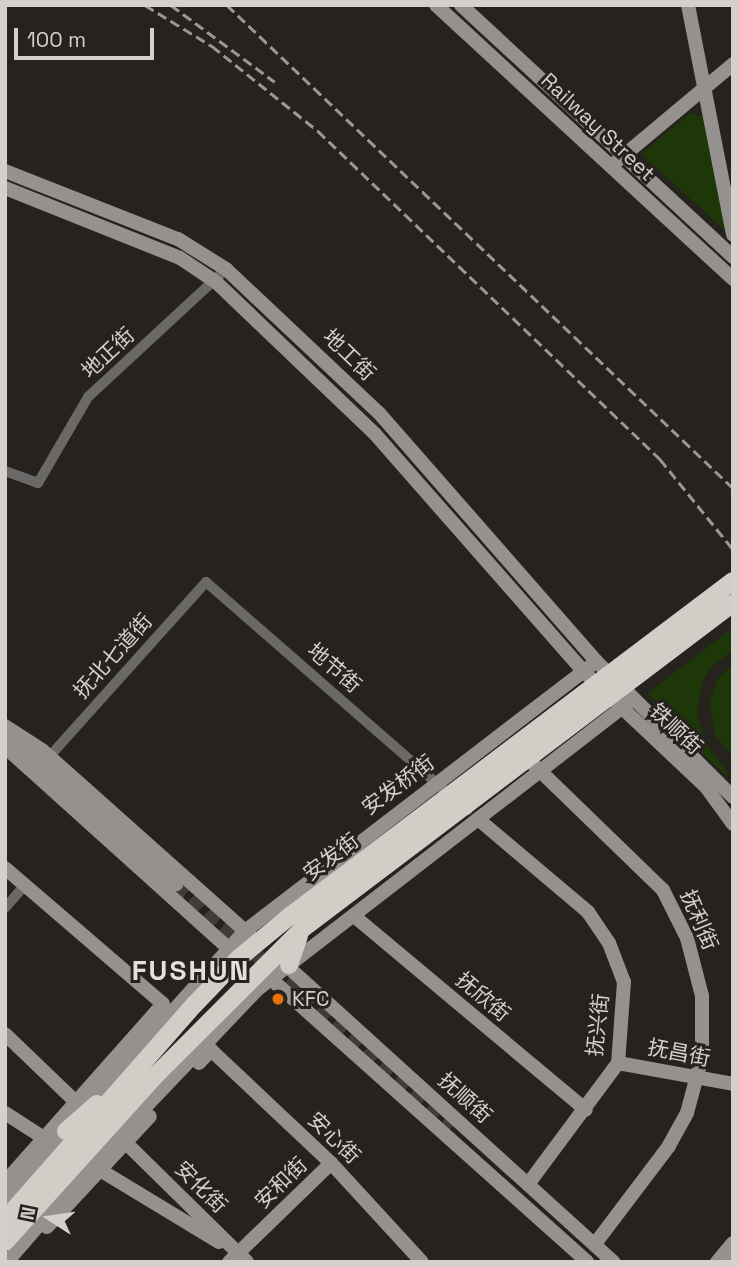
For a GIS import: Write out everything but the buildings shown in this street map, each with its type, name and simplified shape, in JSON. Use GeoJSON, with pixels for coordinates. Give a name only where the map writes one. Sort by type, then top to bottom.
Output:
{"type":"FeatureCollection","features":[{"type":"Feature","properties":{"kind":"highway","name":"安发街"},"geometry":{"type":"LineString","coordinates":[[5,1220],[149,1070],[238,990],[296,923],[733,581]]}},
{"type":"Feature","properties":{"kind":"highway","name":"安发街"},"geometry":{"type":"LineString","coordinates":[[5,1242],[149,1070],[233,953],[251,936],[296,923],[733,603]]}},
{"type":"Feature","properties":{"kind":"highway"},"geometry":{"type":"LineString","coordinates":[[238,990],[279,973],[296,923]]}},
{"type":"Feature","properties":{"kind":"highway"},"geometry":{"type":"LineString","coordinates":[[66,1130],[149,1070]]}},
{"type":"Feature","properties":{"kind":"highway"},"geometry":{"type":"LineString","coordinates":[[97,1165],[149,1070]]}},
{"type":"Feature","properties":{"kind":"main road","name":"Railway Street"},"geometry":{"type":"LineString","coordinates":[[436,5],[733,279]]}},
{"type":"Feature","properties":{"kind":"main road"},"geometry":{"type":"LineString","coordinates":[[688,5],[733,235]]}},
{"type":"Feature","properties":{"kind":"main road"},"geometry":{"type":"LineString","coordinates":[[454,22],[468,7],[733,257]]}},
{"type":"Feature","properties":{"kind":"main road"},"geometry":{"type":"LineString","coordinates":[[609,167],[733,64]]}},
{"type":"Feature","properties":{"kind":"main road","name":"地工街"},"geometry":{"type":"LineString","coordinates":[[5,170],[178,239],[226,269],[379,414],[596,661]]}},
{"type":"Feature","properties":{"kind":"main road","name":"地工街"},"geometry":{"type":"LineString","coordinates":[[5,188],[163,250],[214,281],[375,435],[583,671]]}},
{"type":"Feature","properties":{"kind":"main road","name":"安发桥街"},"geometry":{"type":"LineString","coordinates":[[251,936],[436,783],[596,661]]}},
{"type":"Feature","properties":{"kind":"main road","name":"铁顺街"},"geometry":{"type":"LineString","coordinates":[[596,661],[733,797]]}},
{"type":"Feature","properties":{"kind":"main road","name":"铁顺街"},"geometry":{"type":"LineString","coordinates":[[583,671],[706,787],[733,824]]}},
{"type":"Feature","properties":{"kind":"main road"},"geometry":{"type":"LineString","coordinates":[[9,1262],[279,973],[634,698]]}},
{"type":"Feature","properties":{"kind":"main road"},"geometry":{"type":"LineString","coordinates":[[5,726],[49,757],[251,936]]}},
{"type":"Feature","properties":{"kind":"main road"},"geometry":{"type":"LineString","coordinates":[[5,734],[176,884]]}},
{"type":"Feature","properties":{"kind":"main road","name":"抚利街"},"geometry":{"type":"LineString","coordinates":[[502,734],[651,874],[672,906],[695,961],[702,996],[697,1077],[687,1113],[669,1146],[595,1244]]}},
{"type":"Feature","properties":{"kind":"main road"},"geometry":{"type":"LineString","coordinates":[[5,747],[233,953],[5,1198]]}},
{"type":"Feature","properties":{"kind":"main road","name":"抚兴街"},"geometry":{"type":"LineString","coordinates":[[478,819],[588,912],[609,943],[625,995],[618,1063],[586,1110],[528,1184]]}},
{"type":"Feature","properties":{"kind":"main road"},"geometry":{"type":"LineString","coordinates":[[5,868],[163,1004],[5,1182]]}},
{"type":"Feature","properties":{"kind":"main road","name":"抚欣街"},"geometry":{"type":"LineString","coordinates":[[354,916],[586,1110]]}},
{"type":"Feature","properties":{"kind":"main road","name":"抚顺街"},"geometry":{"type":"LineString","coordinates":[[279,973],[528,1184],[614,1262]]}},
{"type":"Feature","properties":{"kind":"main road","name":"抚顺街"},"geometry":{"type":"LineString","coordinates":[[279,973],[587,1262]]}},
{"type":"Feature","properties":{"kind":"main road"},"geometry":{"type":"LineString","coordinates":[[5,1034],[77,1103]]}},
{"type":"Feature","properties":{"kind":"main road","name":"安心街"},"geometry":{"type":"LineString","coordinates":[[125,1142],[211,1050],[331,1163],[422,1262]]}},
{"type":"Feature","properties":{"kind":"main road","name":"抚昌街"},"geometry":{"type":"LineString","coordinates":[[618,1063],[733,1084]]}},
{"type":"Feature","properties":{"kind":"main road"},"geometry":{"type":"LineString","coordinates":[[5,1113],[44,1138]]}},
{"type":"Feature","properties":{"kind":"main road","name":"抚顺街"},"geometry":{"type":"LineString","coordinates":[[452,1128],[601,1262]]}},
{"type":"Feature","properties":{"kind":"main road"},"geometry":{"type":"LineString","coordinates":[[97,1165],[125,1142]]}},
{"type":"Feature","properties":{"kind":"main road","name":"安化街"},"geometry":{"type":"LineString","coordinates":[[125,1142],[238,1259]]}},
{"type":"Feature","properties":{"kind":"main road","name":"安和街"},"geometry":{"type":"LineString","coordinates":[[238,1259],[331,1163]]}},
{"type":"Feature","properties":{"kind":"main road"},"geometry":{"type":"LineString","coordinates":[[97,1165],[238,1259]]}},
{"type":"Feature","properties":{"kind":"main road"},"geometry":{"type":"LineString","coordinates":[[716,1262],[733,1243]]}},
{"type":"Feature","properties":{"kind":"street","name":"地正街"},"geometry":{"type":"LineString","coordinates":[[5,471],[38,483],[88,397],[226,269]]}},
{"type":"Feature","properties":{"kind":"street","name":"抚北七道街"},"geometry":{"type":"LineString","coordinates":[[49,757],[206,582]]}},
{"type":"Feature","properties":{"kind":"street","name":"地节街"},"geometry":{"type":"LineString","coordinates":[[206,582],[478,819]]}},
{"type":"Feature","properties":{"kind":"street"},"geometry":{"type":"LineString","coordinates":[[5,908],[25,884]]}},
{"type":"Feature","properties":{"kind":"green space"},"geometry":{"type":"Polygon","coordinates":[[[690,113],[707,118],[728,233],[641,154],[690,113]]]}},
{"type":"Feature","properties":{"kind":"green space"},"geometry":{"type":"Polygon","coordinates":[[[733,627],[733,650],[711,667],[703,681],[697,712],[706,744],[729,774],[727,776],[681,734],[648,693],[733,627]]]}},
{"type":"Feature","properties":{"kind":"green space"},"geometry":{"type":"Polygon","coordinates":[[[733,664],[733,757],[715,735],[710,702],[716,681],[733,664]]]}},
{"type":"Feature","properties":{"kind":"tunnel"},"geometry":{"type":"LineString","coordinates":[[176,884],[452,1128]]}},
{"type":"Feature","properties":{"kind":"railway"},"geometry":{"type":"LineString","coordinates":[[145,5],[212,46],[318,131],[660,459],[733,549]]}},
{"type":"Feature","properties":{"kind":"railway"},"geometry":{"type":"LineString","coordinates":[[171,5],[275,82]]}},
{"type":"Feature","properties":{"kind":"railway"},"geometry":{"type":"LineString","coordinates":[[227,5],[733,488]]}},
{"type":"Feature","properties":{"kind":"place","name":"KFC"},"geometry":{"type":"Point","coordinates":[278,999]}},
{"type":"Feature","properties":{"kind":"district","name":"FUSHUN"},"geometry":{"type":"Point","coordinates":[191,970]}}]}
